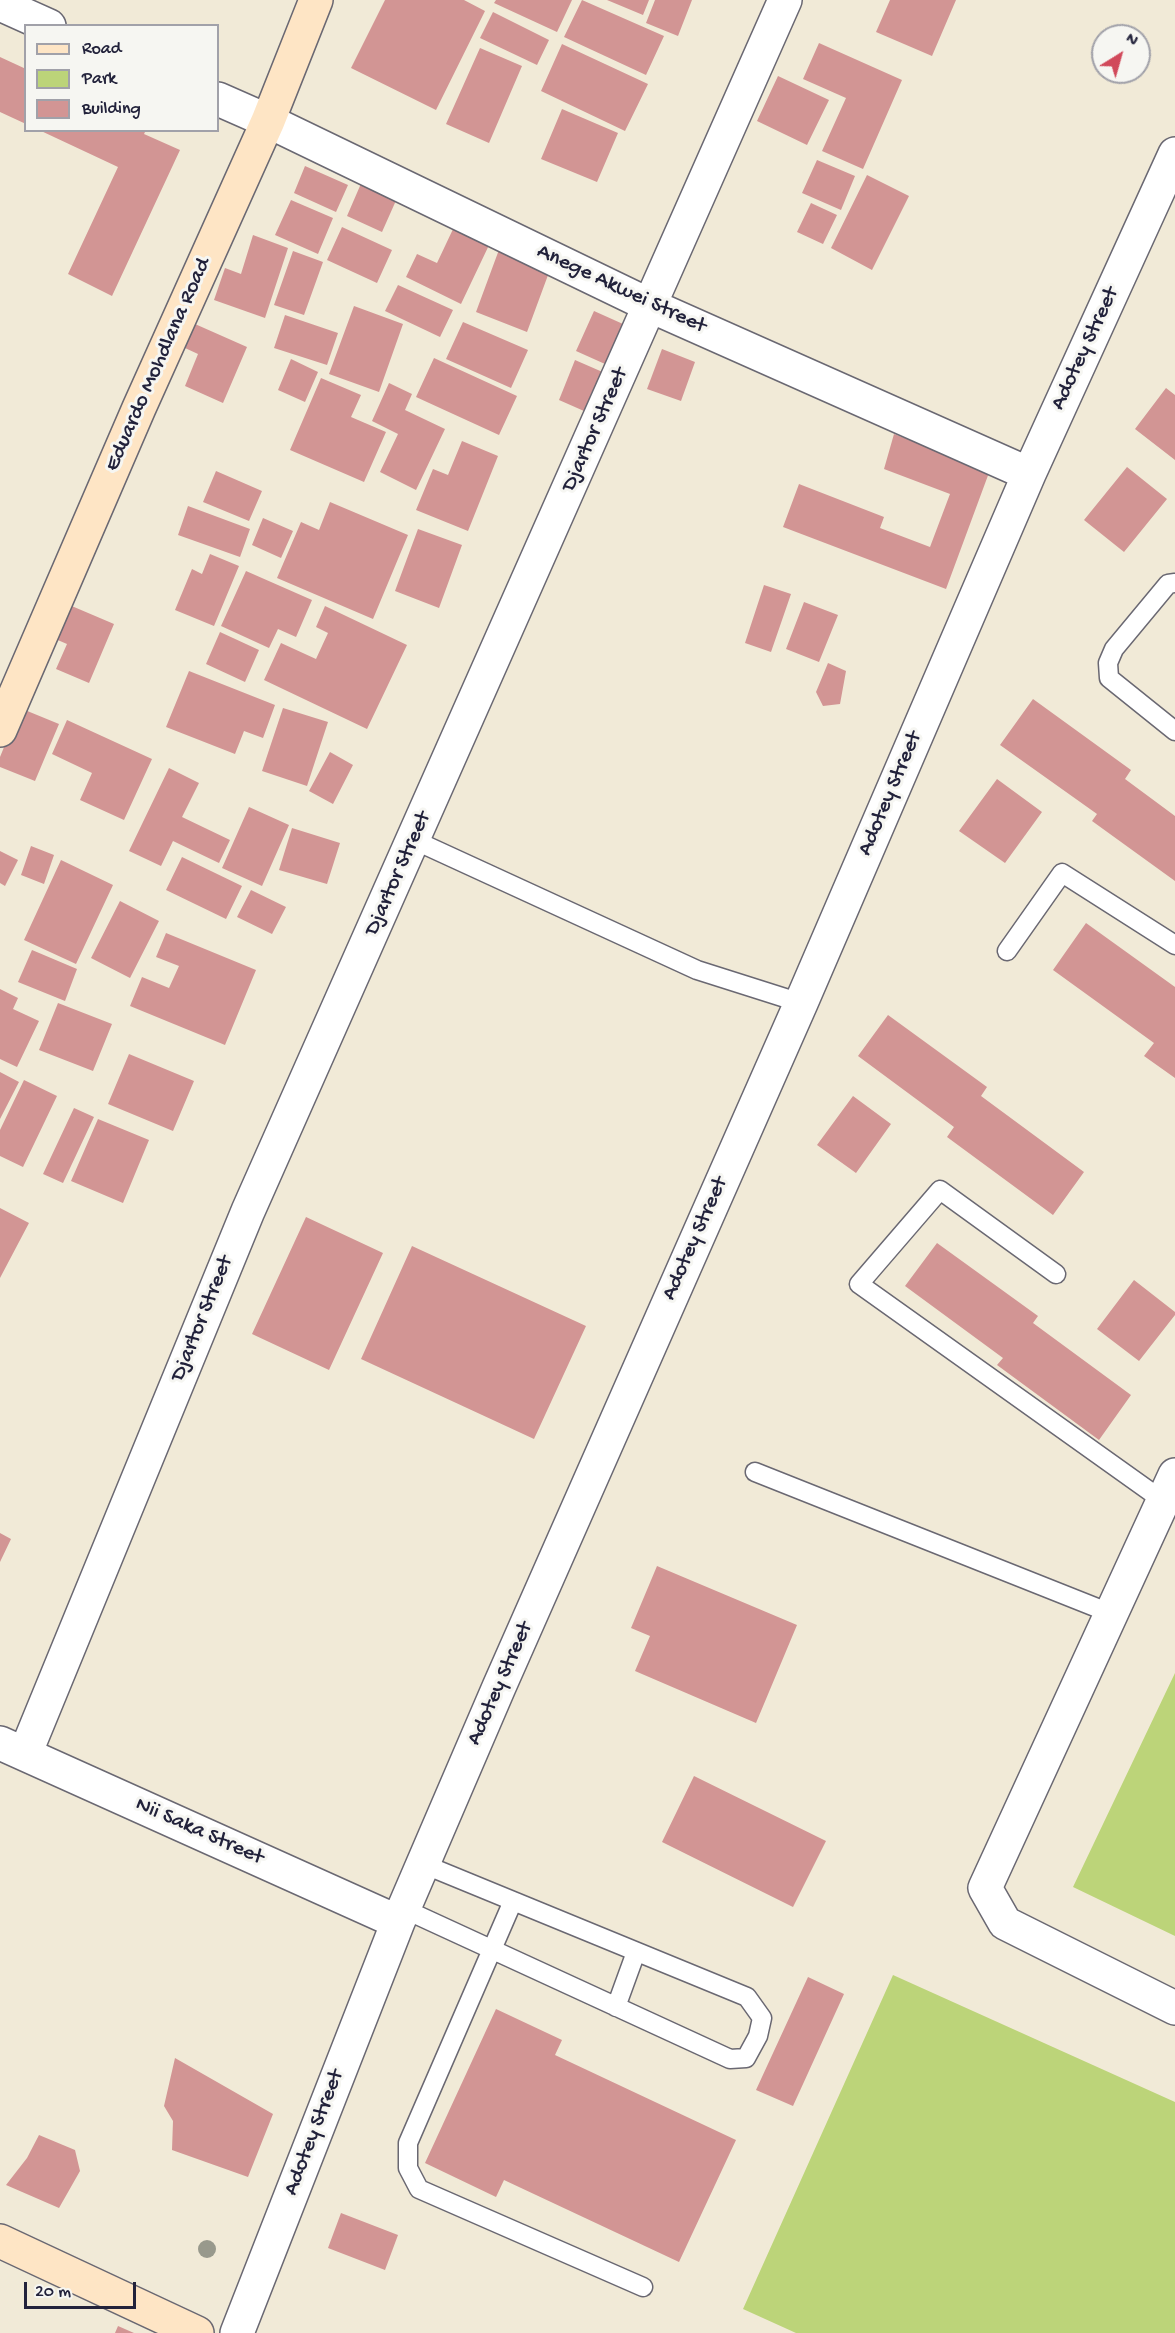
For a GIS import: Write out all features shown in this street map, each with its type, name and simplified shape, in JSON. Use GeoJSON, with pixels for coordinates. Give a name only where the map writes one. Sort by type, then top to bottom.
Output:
{"type":"FeatureCollection","features":[{"type":"Feature","properties":{"kind":"main road","name":"Eduardo Mohdlana Road"},"geometry":{"type":"LineString","coordinates":[[0,730],[139,408],[268,121],[316,0]]}},
{"type":"Feature","properties":{"kind":"main road"},"geometry":{"type":"LineString","coordinates":[[0,2241],[197,2333]]}},
{"type":"Feature","properties":{"kind":"street","name":"Djartor Street"},"geometry":{"type":"LineString","coordinates":[[12,1748],[785,0]]}},
{"type":"Feature","properties":{"kind":"street"},"geometry":{"type":"LineString","coordinates":[[0,4],[45,24]]}},
{"type":"Feature","properties":{"kind":"street","name":"Anege Akwei Street"},"geometry":{"type":"LineString","coordinates":[[219,99],[651,306],[1029,474]]}},
{"type":"Feature","properties":{"kind":"street","name":"Adotey Street"},"geometry":{"type":"LineString","coordinates":[[237,2333],[423,1864],[801,1003],[1029,474],[1175,154]]}},
{"type":"Feature","properties":{"kind":"street"},"geometry":{"type":"LineString","coordinates":[[1168,1487],[985,1888],[1005,1923],[1175,2008]]}},
{"type":"Feature","properties":{"kind":"street","name":"Nii Saka Street"},"geometry":{"type":"LineString","coordinates":[[12,1748],[401,1916]]}},
{"type":"Feature","properties":{"kind":"lane"},"geometry":{"type":"LineString","coordinates":[[1175,583],[1168,584],[1114,649],[1108,663],[1109,678],[1175,731]]}},
{"type":"Feature","properties":{"kind":"lane"},"geometry":{"type":"LineString","coordinates":[[414,840],[697,970],[801,1003]]}},
{"type":"Feature","properties":{"kind":"lane"},"geometry":{"type":"LineString","coordinates":[[1007,951],[1062,873],[1175,945]]}},
{"type":"Feature","properties":{"kind":"lane"},"geometry":{"type":"LineString","coordinates":[[1056,1274],[940,1191],[859,1284],[1168,1487]]}},
{"type":"Feature","properties":{"kind":"lane"},"geometry":{"type":"LineString","coordinates":[[755,1472],[1110,1613]]}},
{"type":"Feature","properties":{"kind":"lane"},"geometry":{"type":"LineString","coordinates":[[401,1916],[493,1950],[730,2059],[746,2058],[758,2036],[762,2018],[747,1997],[423,1864]]}},
{"type":"Feature","properties":{"kind":"lane"},"geometry":{"type":"LineString","coordinates":[[513,1901],[408,2143],[408,2168],[419,2189],[643,2286]]}},
{"type":"Feature","properties":{"kind":"lane"},"geometry":{"type":"LineString","coordinates":[[616,2007],[636,1952]]}},
{"type":"Feature","properties":{"kind":"green space"},"geometry":{"type":"Polygon","coordinates":[[[1175,1673],[1175,1936],[1073,1887],[1175,1673]]]}},
{"type":"Feature","properties":{"kind":"green space"},"geometry":{"type":"Polygon","coordinates":[[[893,1975],[1175,2102],[1175,2333],[796,2333],[743,2309],[893,1975]]]}},
{"type":"Feature","properties":{"kind":"building"},"geometry":{"type":"Polygon","coordinates":[[[385,0],[464,0],[485,11],[436,110],[351,68],[385,0]]]}},
{"type":"Feature","properties":{"kind":"building"},"geometry":{"type":"Polygon","coordinates":[[[496,0],[572,0],[557,32],[494,3],[496,0]]]}},
{"type":"Feature","properties":{"kind":"building"},"geometry":{"type":"Polygon","coordinates":[[[582,0],[664,36],[646,75],[564,37],[582,0]]]}},
{"type":"Feature","properties":{"kind":"building"},"geometry":{"type":"Polygon","coordinates":[[[607,0],[649,0],[643,15],[607,0]]]}},
{"type":"Feature","properties":{"kind":"building"},"geometry":{"type":"Polygon","coordinates":[[[655,0],[692,0],[678,36],[646,23],[655,0]]]}},
{"type":"Feature","properties":{"kind":"building"},"geometry":{"type":"Polygon","coordinates":[[[890,0],[956,0],[932,56],[876,32],[890,0]]]}},
{"type":"Feature","properties":{"kind":"building"},"geometry":{"type":"Polygon","coordinates":[[[493,12],[549,40],[537,65],[480,38],[493,12]]]}},
{"type":"Feature","properties":{"kind":"building"},"geometry":{"type":"Polygon","coordinates":[[[819,43],[902,80],[863,169],[822,151],[846,98],[803,79],[819,43]]]}},
{"type":"Feature","properties":{"kind":"building"},"geometry":{"type":"Polygon","coordinates":[[[562,44],[648,84],[625,131],[541,91],[562,44]]]}},
{"type":"Feature","properties":{"kind":"building"},"geometry":{"type":"Polygon","coordinates":[[[480,48],[522,66],[489,143],[446,124],[480,48]]]}},
{"type":"Feature","properties":{"kind":"building"},"geometry":{"type":"Polygon","coordinates":[[[0,57],[24,68],[24,123],[0,112],[0,57]]]}},
{"type":"Feature","properties":{"kind":"building"},"geometry":{"type":"Polygon","coordinates":[[[778,76],[829,100],[807,145],[757,121],[778,76]]]}},
{"type":"Feature","properties":{"kind":"building"},"geometry":{"type":"Polygon","coordinates":[[[562,109],[618,133],[597,182],[541,159],[562,109]]]}},
{"type":"Feature","properties":{"kind":"building"},"geometry":{"type":"Polygon","coordinates":[[[43,132],[145,132],[144,134],[180,150],[112,296],[68,274],[118,167],[43,132]]]}},
{"type":"Feature","properties":{"kind":"building"},"geometry":{"type":"Polygon","coordinates":[[[817,160],[855,176],[841,210],[802,193],[817,160]]]}},
{"type":"Feature","properties":{"kind":"building"},"geometry":{"type":"Polygon","coordinates":[[[305,166],[348,185],[336,212],[294,193],[305,166]]]}},
{"type":"Feature","properties":{"kind":"building"},"geometry":{"type":"Polygon","coordinates":[[[867,175],[909,196],[872,270],[831,248],[867,175]]]}},
{"type":"Feature","properties":{"kind":"building"},"geometry":{"type":"Polygon","coordinates":[[[363,179],[398,196],[382,232],[347,216],[363,179]]]}},
{"type":"Feature","properties":{"kind":"building"},"geometry":{"type":"Polygon","coordinates":[[[291,200],[333,218],[318,254],[275,235],[291,200]]]}},
{"type":"Feature","properties":{"kind":"building"},"geometry":{"type":"Polygon","coordinates":[[[811,203],[837,215],[823,244],[797,232],[811,203]]]}},
{"type":"Feature","properties":{"kind":"building"},"geometry":{"type":"Polygon","coordinates":[[[342,227],[392,250],[377,283],[327,260],[342,227]]]}},
{"type":"Feature","properties":{"kind":"building"},"geometry":{"type":"Polygon","coordinates":[[[454,227],[490,243],[461,304],[406,277],[417,254],[437,263],[454,227]]]}},
{"type":"Feature","properties":{"kind":"building"},"geometry":{"type":"Polygon","coordinates":[[[253,235],[288,248],[265,318],[214,300],[225,268],[241,274],[253,235]]]}},
{"type":"Feature","properties":{"kind":"building"},"geometry":{"type":"Polygon","coordinates":[[[500,247],[551,267],[527,332],[476,312],[500,247]]]}},
{"type":"Feature","properties":{"kind":"building"},"geometry":{"type":"Polygon","coordinates":[[[293,251],[323,262],[304,315],[274,305],[293,251]]]}},
{"type":"Feature","properties":{"kind":"building"},"geometry":{"type":"Polygon","coordinates":[[[398,285],[453,310],[440,337],[385,311],[398,285]]]}},
{"type":"Feature","properties":{"kind":"building"},"geometry":{"type":"Polygon","coordinates":[[[354,306],[403,324],[379,392],[329,374],[354,306]]]}},
{"type":"Feature","properties":{"kind":"building"},"geometry":{"type":"Polygon","coordinates":[[[594,311],[623,324],[605,364],[576,351],[594,311]]]}},
{"type":"Feature","properties":{"kind":"building"},"geometry":{"type":"Polygon","coordinates":[[[285,315],[338,333],[327,365],[274,348],[285,315]]]}},
{"type":"Feature","properties":{"kind":"building"},"geometry":{"type":"Polygon","coordinates":[[[463,322],[528,350],[511,388],[446,359],[463,322]]]}},
{"type":"Feature","properties":{"kind":"building"},"geometry":{"type":"Polygon","coordinates":[[[195,324],[247,347],[223,403],[185,386],[198,354],[185,348],[195,324]]]}},
{"type":"Feature","properties":{"kind":"building"},"geometry":{"type":"Polygon","coordinates":[[[662,349],[695,362],[681,401],[647,389],[662,349]]]}},
{"type":"Feature","properties":{"kind":"building"},"geometry":{"type":"Polygon","coordinates":[[[434,358],[517,396],[499,435],[416,397],[434,358]]]}},
{"type":"Feature","properties":{"kind":"building"},"geometry":{"type":"Polygon","coordinates":[[[291,359],[318,372],[305,402],[278,390],[291,359]]]}},
{"type":"Feature","properties":{"kind":"building"},"geometry":{"type":"Polygon","coordinates":[[[575,360],[614,377],[606,398],[592,392],[584,411],[559,400],[575,360]]]}},
{"type":"Feature","properties":{"kind":"building"},"geometry":{"type":"Polygon","coordinates":[[[321,378],[361,395],[351,417],[386,432],[364,482],[290,450],[321,378]]]}},
{"type":"Feature","properties":{"kind":"building"},"geometry":{"type":"Polygon","coordinates":[[[389,383],[412,394],[405,410],[445,429],[416,490],[380,472],[398,434],[372,421],[389,383]]]}},
{"type":"Feature","properties":{"kind":"building"},"geometry":{"type":"Polygon","coordinates":[[[1166,388],[1175,395],[1175,460],[1135,429],[1166,388]]]}},
{"type":"Feature","properties":{"kind":"building"},"geometry":{"type":"Polygon","coordinates":[[[894,434],[990,470],[946,589],[783,527],[799,484],[884,517],[880,528],[930,547],[950,494],[884,469],[894,434]]]}},
{"type":"Feature","properties":{"kind":"building"},"geometry":{"type":"Polygon","coordinates":[[[462,441],[498,456],[468,531],[416,510],[433,469],[448,475],[462,441]]]}},
{"type":"Feature","properties":{"kind":"building"},"geometry":{"type":"Polygon","coordinates":[[[1127,467],[1167,499],[1124,552],[1084,520],[1127,467]]]}},
{"type":"Feature","properties":{"kind":"building"},"geometry":{"type":"Polygon","coordinates":[[[216,471],[262,491],[249,521],[203,502],[216,471]]]}},
{"type":"Feature","properties":{"kind":"building"},"geometry":{"type":"Polygon","coordinates":[[[330,502],[408,535],[373,619],[277,578],[301,522],[319,530],[330,502]]]}},
{"type":"Feature","properties":{"kind":"building"},"geometry":{"type":"Polygon","coordinates":[[[188,506],[250,529],[240,557],[178,535],[188,506]]]}},
{"type":"Feature","properties":{"kind":"building"},"geometry":{"type":"Polygon","coordinates":[[[263,518],[293,531],[281,558],[252,545],[263,518]]]}},
{"type":"Feature","properties":{"kind":"building"},"geometry":{"type":"Polygon","coordinates":[[[418,529],[462,545],[439,608],[395,591],[418,529]]]}},
{"type":"Feature","properties":{"kind":"building"},"geometry":{"type":"Polygon","coordinates":[[[210,554],[239,566],[214,626],[175,610],[192,569],[202,574],[210,554]]]}},
{"type":"Feature","properties":{"kind":"building"},"geometry":{"type":"Polygon","coordinates":[[[246,571],[312,600],[296,637],[278,629],[269,648],[221,626],[246,571]]]}},
{"type":"Feature","properties":{"kind":"building"},"geometry":{"type":"Polygon","coordinates":[[[764,585],[791,594],[771,652],[745,643],[764,585]]]}},
{"type":"Feature","properties":{"kind":"building"},"geometry":{"type":"Polygon","coordinates":[[[804,602],[838,615],[819,662],[786,649],[804,602]]]}},
{"type":"Feature","properties":{"kind":"building"},"geometry":{"type":"Polygon","coordinates":[[[67,604],[114,624],[89,683],[56,669],[67,644],[53,638],[67,604]]]}},
{"type":"Feature","properties":{"kind":"building"},"geometry":{"type":"Polygon","coordinates":[[[325,606],[407,645],[367,729],[264,680],[281,643],[316,659],[328,633],[316,627],[325,606]]]}},
{"type":"Feature","properties":{"kind":"building"},"geometry":{"type":"Polygon","coordinates":[[[220,632],[259,650],[245,682],[206,664],[220,632]]]}},
{"type":"Feature","properties":{"kind":"building"},"geometry":{"type":"Polygon","coordinates":[[[828,663],[846,671],[840,704],[823,706],[816,692],[828,663]]]}},
{"type":"Feature","properties":{"kind":"building"},"geometry":{"type":"Polygon","coordinates":[[[189,671],[275,705],[263,738],[244,731],[235,754],[166,727],[189,671]]]}},
{"type":"Feature","properties":{"kind":"building"},"geometry":{"type":"Polygon","coordinates":[[[1033,699],[1131,770],[1125,779],[1175,816],[1175,881],[1092,821],[1097,814],[1000,745],[1033,699]]]}},
{"type":"Feature","properties":{"kind":"building"},"geometry":{"type":"Polygon","coordinates":[[[20,708],[59,724],[35,781],[0,767],[0,757],[20,708]]]}},
{"type":"Feature","properties":{"kind":"building"},"geometry":{"type":"Polygon","coordinates":[[[283,708],[328,722],[307,786],[262,771],[283,708]]]}},
{"type":"Feature","properties":{"kind":"building"},"geometry":{"type":"Polygon","coordinates":[[[67,720],[152,759],[124,820],[80,800],[92,773],[52,754],[67,720]]]}},
{"type":"Feature","properties":{"kind":"building"},"geometry":{"type":"Polygon","coordinates":[[[330,752],[353,765],[333,804],[309,791],[330,752]]]}},
{"type":"Feature","properties":{"kind":"building"},"geometry":{"type":"Polygon","coordinates":[[[169,768],[199,783],[182,817],[230,840],[219,863],[173,841],[161,866],[129,851],[169,768]]]}},
{"type":"Feature","properties":{"kind":"building"},"geometry":{"type":"Polygon","coordinates":[[[997,779],[1042,812],[1005,863],[959,831],[997,779]]]}},
{"type":"Feature","properties":{"kind":"building"},"geometry":{"type":"Polygon","coordinates":[[[249,807],[289,825],[262,886],[222,868],[249,807]]]}},
{"type":"Feature","properties":{"kind":"building"},"geometry":{"type":"Polygon","coordinates":[[[292,828],[340,843],[327,884],[279,870],[292,828]]]}},
{"type":"Feature","properties":{"kind":"building"},"geometry":{"type":"Polygon","coordinates":[[[31,846],[54,855],[44,884],[21,875],[31,846]]]}},
{"type":"Feature","properties":{"kind":"building"},"geometry":{"type":"Polygon","coordinates":[[[0,851],[18,860],[5,886],[0,883],[0,851]]]}},
{"type":"Feature","properties":{"kind":"building"},"geometry":{"type":"Polygon","coordinates":[[[182,857],[242,886],[226,919],[166,890],[182,857]]]}},
{"type":"Feature","properties":{"kind":"building"},"geometry":{"type":"Polygon","coordinates":[[[61,860],[113,885],[76,964],[24,940],[61,860]]]}},
{"type":"Feature","properties":{"kind":"building"},"geometry":{"type":"Polygon","coordinates":[[[251,890],[286,907],[272,934],[237,917],[251,890]]]}},
{"type":"Feature","properties":{"kind":"building"},"geometry":{"type":"Polygon","coordinates":[[[120,901],[159,921],[130,978],[91,958],[120,901]]]}},
{"type":"Feature","properties":{"kind":"building"},"geometry":{"type":"Polygon","coordinates":[[[1086,923],[1175,987],[1175,1078],[1144,1056],[1154,1043],[1053,970],[1086,923]]]}},
{"type":"Feature","properties":{"kind":"building"},"geometry":{"type":"Polygon","coordinates":[[[166,933],[256,970],[225,1045],[130,1006],[142,977],[169,988],[179,966],[156,957],[166,933]]]}},
{"type":"Feature","properties":{"kind":"building"},"geometry":{"type":"Polygon","coordinates":[[[32,950],[77,969],[65,1001],[18,982],[32,950]]]}},
{"type":"Feature","properties":{"kind":"building"},"geometry":{"type":"Polygon","coordinates":[[[0,989],[18,998],[13,1009],[39,1021],[17,1067],[0,1059],[0,989]]]}},
{"type":"Feature","properties":{"kind":"building"},"geometry":{"type":"Polygon","coordinates":[[[58,1003],[112,1024],[93,1071],[39,1050],[58,1003]]]}},
{"type":"Feature","properties":{"kind":"building"},"geometry":{"type":"Polygon","coordinates":[[[888,1015],[987,1087],[981,1096],[1084,1172],[1053,1215],[947,1137],[954,1127],[858,1056],[888,1015]]]}},
{"type":"Feature","properties":{"kind":"building"},"geometry":{"type":"Polygon","coordinates":[[[129,1054],[194,1081],[173,1131],[108,1104],[129,1054]]]}},
{"type":"Feature","properties":{"kind":"building"},"geometry":{"type":"Polygon","coordinates":[[[0,1072],[19,1082],[0,1119],[0,1072]]]}},
{"type":"Feature","properties":{"kind":"building"},"geometry":{"type":"Polygon","coordinates":[[[24,1080],[57,1096],[23,1167],[0,1156],[0,1130],[24,1080]]]}},
{"type":"Feature","properties":{"kind":"building"},"geometry":{"type":"Polygon","coordinates":[[[853,1096],[891,1124],[856,1173],[817,1145],[853,1096]]]}},
{"type":"Feature","properties":{"kind":"building"},"geometry":{"type":"Polygon","coordinates":[[[74,1108],[94,1117],[63,1183],[43,1174],[74,1108]]]}},
{"type":"Feature","properties":{"kind":"building"},"geometry":{"type":"Polygon","coordinates":[[[98,1119],[149,1140],[123,1203],[71,1181],[98,1119]]]}},
{"type":"Feature","properties":{"kind":"building"},"geometry":{"type":"Polygon","coordinates":[[[0,1208],[29,1223],[0,1278],[0,1208]]]}},
{"type":"Feature","properties":{"kind":"building"},"geometry":{"type":"Polygon","coordinates":[[[306,1217],[383,1253],[329,1370],[252,1334],[306,1217]]]}},
{"type":"Feature","properties":{"kind":"building"},"geometry":{"type":"Polygon","coordinates":[[[937,1243],[1038,1316],[1033,1323],[1131,1395],[1099,1440],[997,1365],[1003,1358],[905,1286],[937,1243]]]}},
{"type":"Feature","properties":{"kind":"building"},"geometry":{"type":"Polygon","coordinates":[[[412,1246],[586,1326],[534,1439],[361,1359],[412,1246]]]}},
{"type":"Feature","properties":{"kind":"building"},"geometry":{"type":"Polygon","coordinates":[[[1134,1280],[1175,1312],[1139,1361],[1097,1329],[1134,1280]]]}},
{"type":"Feature","properties":{"kind":"building"},"geometry":{"type":"Polygon","coordinates":[[[0,1533],[11,1539],[0,1562],[0,1533]]]}},
{"type":"Feature","properties":{"kind":"building"},"geometry":{"type":"Polygon","coordinates":[[[657,1566],[797,1625],[756,1723],[635,1671],[650,1636],[631,1628],[657,1566]]]}},
{"type":"Feature","properties":{"kind":"building"},"geometry":{"type":"Polygon","coordinates":[[[694,1776],[826,1841],[793,1907],[662,1842],[694,1776]]]}},
{"type":"Feature","properties":{"kind":"building"},"geometry":{"type":"Polygon","coordinates":[[[808,1977],[844,1994],[793,2106],[756,2090],[808,1977]]]}},
{"type":"Feature","properties":{"kind":"building"},"geometry":{"type":"Polygon","coordinates":[[[496,2009],[562,2040],[555,2055],[736,2140],[679,2262],[504,2180],[496,2197],[425,2163],[496,2009]]]}},
{"type":"Feature","properties":{"kind":"building"},"geometry":{"type":"Polygon","coordinates":[[[175,2058],[273,2114],[248,2177],[172,2150],[173,2121],[164,2106],[175,2058]]]}},
{"type":"Feature","properties":{"kind":"building"},"geometry":{"type":"Polygon","coordinates":[[[39,2135],[75,2150],[80,2171],[59,2208],[6,2185],[27,2158],[39,2135]]]}},
{"type":"Feature","properties":{"kind":"building"},"geometry":{"type":"Polygon","coordinates":[[[341,2213],[398,2235],[385,2270],[328,2248],[341,2213]]]}},
{"type":"Feature","properties":{"kind":"building"},"geometry":{"type":"Polygon","coordinates":[[[118,2326],[134,2333],[115,2333],[118,2326]]]}}]}
